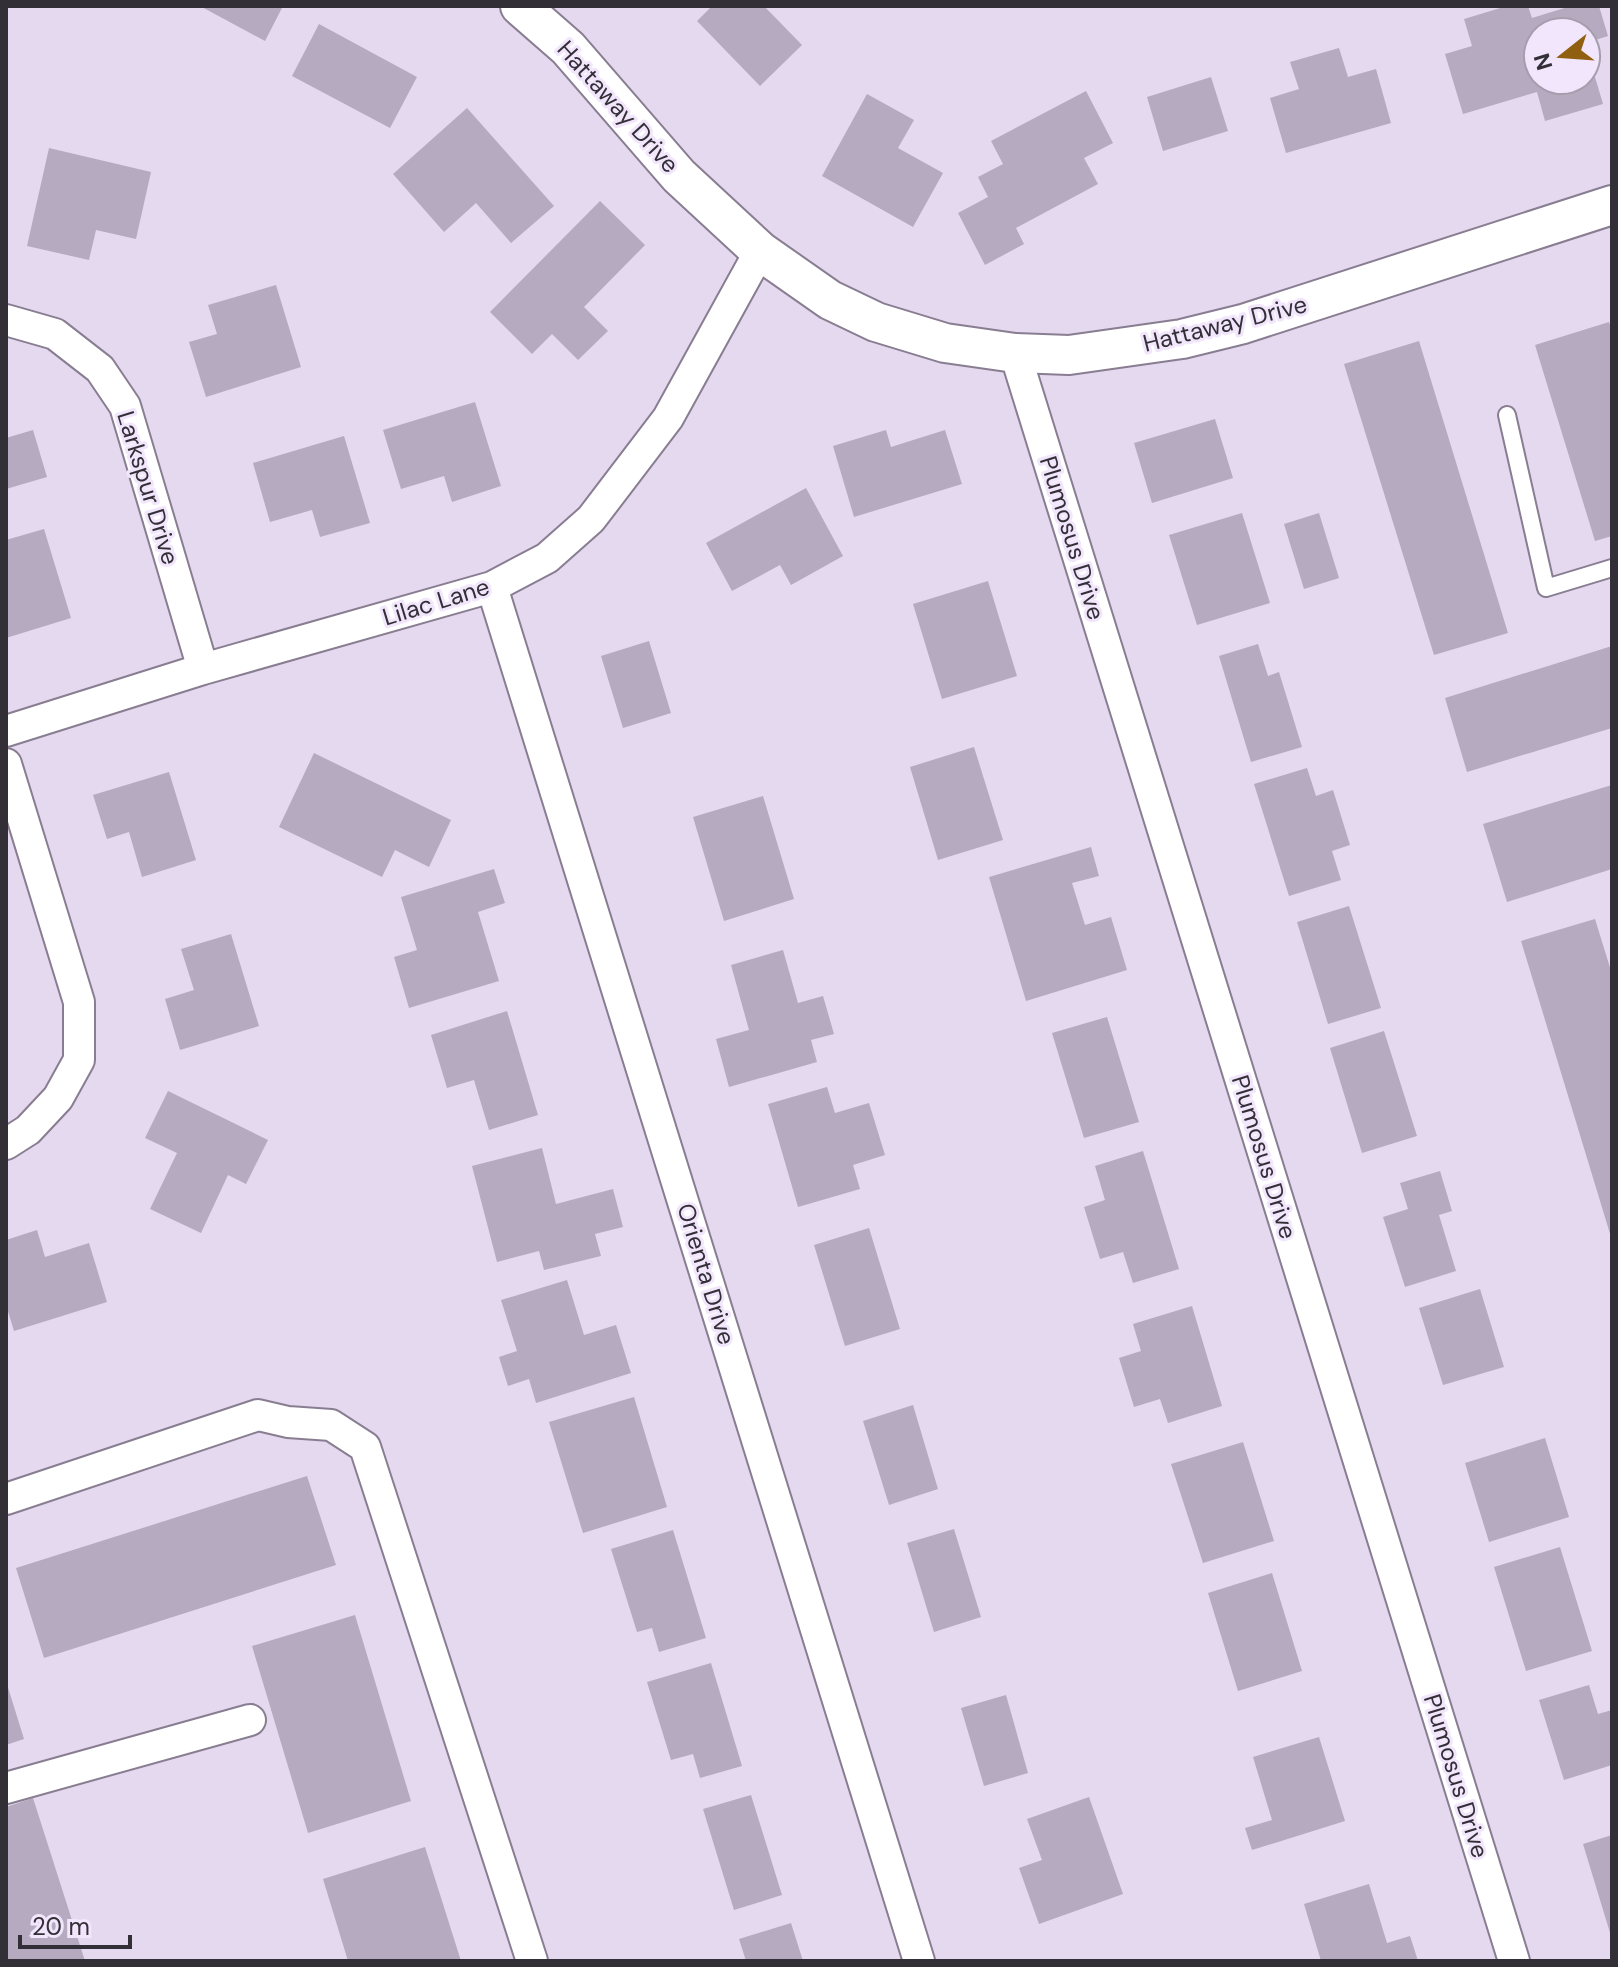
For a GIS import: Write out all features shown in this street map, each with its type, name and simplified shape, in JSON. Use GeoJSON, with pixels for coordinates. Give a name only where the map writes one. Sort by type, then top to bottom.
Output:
{"type":"FeatureCollection","features":[{"type":"Feature","properties":{"kind":"street","name":"Hattaway Drive"},"geometry":{"type":"LineString","coordinates":[[520,6],[568,48],[679,176],[760,251],[830,300],[876,322],[945,343],[1015,353],[1069,355],[1182,339],[1243,324],[1612,205]]}},
{"type":"Feature","properties":{"kind":"street","name":"Lilac Lane"},"geometry":{"type":"LineString","coordinates":[[6,731],[203,669],[492,587],[547,558],[591,519],[668,418],[760,251]]}},
{"type":"Feature","properties":{"kind":"street","name":"Larkspur Drive"},"geometry":{"type":"LineString","coordinates":[[6,320],[55,334],[100,369],[125,406],[203,669]]}},
{"type":"Feature","properties":{"kind":"street","name":"Plumosus Drive"},"geometry":{"type":"LineString","coordinates":[[1015,353],[1514,1961]]}},
{"type":"Feature","properties":{"kind":"street","name":"Orienta Drive"},"geometry":{"type":"LineString","coordinates":[[492,587],[919,1961]]}},
{"type":"Feature","properties":{"kind":"street"},"geometry":{"type":"LineString","coordinates":[[6,764],[79,1002],[79,1060],[58,1098],[28,1130],[6,1144]]}},
{"type":"Feature","properties":{"kind":"street"},"geometry":{"type":"LineString","coordinates":[[6,1499],[258,1415],[288,1422],[331,1425],[365,1447],[532,1961]]}},
{"type":"Feature","properties":{"kind":"street"},"geometry":{"type":"LineString","coordinates":[[6,1788],[250,1720]]}},
{"type":"Feature","properties":{"kind":"lane"},"geometry":{"type":"LineString","coordinates":[[1507,415],[1546,588],[1612,568]]}},
{"type":"Feature","properties":{"kind":"building"},"geometry":{"type":"Polygon","coordinates":[[[200,6],[283,6],[265,41],[200,6]]]}},
{"type":"Feature","properties":{"kind":"building"},"geometry":{"type":"Polygon","coordinates":[[[712,6],[764,6],[802,45],[760,86],[697,21],[712,6]]]}},
{"type":"Feature","properties":{"kind":"building"},"geometry":{"type":"Polygon","coordinates":[[[1507,6],[1528,6],[1531,16],[1522,16],[1524,96],[1463,114],[1445,54],[1472,46],[1464,19],[1507,6]]]}},
{"type":"Feature","properties":{"kind":"building"},"geometry":{"type":"Polygon","coordinates":[[[1571,6],[1599,6],[1602,16],[1538,16],[1571,6]]]}},
{"type":"Feature","properties":{"kind":"building"},"geometry":{"type":"Polygon","coordinates":[[[1602,16],[1608,36],[1602,38],[1602,16]]]}},
{"type":"Feature","properties":{"kind":"building"},"geometry":{"type":"Polygon","coordinates":[[[319,24],[417,77],[390,128],[292,76],[319,24]]]}},
{"type":"Feature","properties":{"kind":"building"},"geometry":{"type":"Polygon","coordinates":[[[1339,48],[1348,77],[1376,69],[1391,123],[1286,153],[1270,98],[1299,89],[1290,62],[1339,48]]]}},
{"type":"Feature","properties":{"kind":"building"},"geometry":{"type":"Polygon","coordinates":[[[1211,77],[1228,131],[1163,151],[1147,97],[1211,77]]]}},
{"type":"Feature","properties":{"kind":"building"},"geometry":{"type":"Polygon","coordinates":[[[1086,91],[1113,143],[1084,158],[1098,184],[1016,228],[1024,244],[985,265],[958,213],[988,197],[978,177],[1003,164],[991,141],[1086,91]]]}},
{"type":"Feature","properties":{"kind":"building"},"geometry":{"type":"Polygon","coordinates":[[[867,94],[914,120],[898,148],[943,173],[913,227],[822,176],[867,94]]]}},
{"type":"Feature","properties":{"kind":"building"},"geometry":{"type":"Polygon","coordinates":[[[1538,96],[1601,96],[1603,104],[1545,121],[1538,96]]]}},
{"type":"Feature","properties":{"kind":"building"},"geometry":{"type":"Polygon","coordinates":[[[467,108],[554,206],[511,243],[476,203],[444,232],[393,174],[467,108]]]}},
{"type":"Feature","properties":{"kind":"building"},"geometry":{"type":"Polygon","coordinates":[[[49,148],[151,172],[136,239],[96,230],[89,260],[27,246],[49,148]]]}},
{"type":"Feature","properties":{"kind":"building"},"geometry":{"type":"Polygon","coordinates":[[[600,201],[645,245],[584,307],[608,331],[578,360],[552,334],[532,354],[490,312],[600,201]]]}},
{"type":"Feature","properties":{"kind":"building"},"geometry":{"type":"Polygon","coordinates":[[[276,285],[301,367],[206,397],[189,342],[217,334],[208,305],[276,285]]]}},
{"type":"Feature","properties":{"kind":"building"},"geometry":{"type":"Polygon","coordinates":[[[1609,322],[1612,331],[1612,536],[1595,541],[1535,345],[1609,322]]]}},
{"type":"Feature","properties":{"kind":"building"},"geometry":{"type":"Polygon","coordinates":[[[1419,341],[1508,633],[1434,655],[1344,364],[1419,341]]]}},
{"type":"Feature","properties":{"kind":"building"},"geometry":{"type":"Polygon","coordinates":[[[475,402],[501,486],[452,502],[444,476],[401,489],[383,430],[475,402]]]}},
{"type":"Feature","properties":{"kind":"building"},"geometry":{"type":"Polygon","coordinates":[[[1215,419],[1233,478],[1152,503],[1134,443],[1215,419]]]}},
{"type":"Feature","properties":{"kind":"building"},"geometry":{"type":"Polygon","coordinates":[[[33,430],[47,477],[6,489],[6,438],[33,430]]]}},
{"type":"Feature","properties":{"kind":"building"},"geometry":{"type":"Polygon","coordinates":[[[886,430],[891,447],[945,430],[962,484],[854,517],[833,446],[886,430]]]}},
{"type":"Feature","properties":{"kind":"building"},"geometry":{"type":"Polygon","coordinates":[[[344,436],[370,523],[320,537],[312,510],[270,522],[253,463],[344,436]]]}},
{"type":"Feature","properties":{"kind":"building"},"geometry":{"type":"Polygon","coordinates":[[[806,488],[843,556],[791,585],[780,565],[732,591],[706,543],[806,488]]]}},
{"type":"Feature","properties":{"kind":"building"},"geometry":{"type":"Polygon","coordinates":[[[1242,513],[1270,603],[1197,625],[1169,535],[1242,513]]]}},
{"type":"Feature","properties":{"kind":"building"},"geometry":{"type":"Polygon","coordinates":[[[1319,513],[1339,578],[1304,589],[1284,524],[1319,513]]]}},
{"type":"Feature","properties":{"kind":"building"},"geometry":{"type":"Polygon","coordinates":[[[44,529],[71,618],[6,638],[6,540],[44,529]]]}},
{"type":"Feature","properties":{"kind":"building"},"geometry":{"type":"Polygon","coordinates":[[[988,581],[1017,676],[942,699],[913,604],[988,581]]]}},
{"type":"Feature","properties":{"kind":"building"},"geometry":{"type":"Polygon","coordinates":[[[649,641],[671,713],[623,728],[601,656],[649,641]]]}},
{"type":"Feature","properties":{"kind":"building"},"geometry":{"type":"Polygon","coordinates":[[[1258,644],[1268,676],[1279,672],[1302,747],[1251,762],[1219,656],[1258,644]]]}},
{"type":"Feature","properties":{"kind":"building"},"geometry":{"type":"Polygon","coordinates":[[[1612,646],[1612,728],[1467,772],[1445,698],[1612,646]]]}},
{"type":"Feature","properties":{"kind":"building"},"geometry":{"type":"Polygon","coordinates":[[[974,747],[1003,840],[938,860],[910,767],[974,747]]]}},
{"type":"Feature","properties":{"kind":"building"},"geometry":{"type":"Polygon","coordinates":[[[314,753],[451,820],[429,867],[395,850],[382,877],[279,827],[314,753]]]}},
{"type":"Feature","properties":{"kind":"building"},"geometry":{"type":"Polygon","coordinates":[[[1307,768],[1316,796],[1333,790],[1350,845],[1332,851],[1341,880],[1289,896],[1254,784],[1307,768]]]}},
{"type":"Feature","properties":{"kind":"building"},"geometry":{"type":"Polygon","coordinates":[[[169,772],[196,860],[142,877],[129,832],[107,839],[93,795],[169,772]]]}},
{"type":"Feature","properties":{"kind":"building"},"geometry":{"type":"Polygon","coordinates":[[[1612,785],[1612,869],[1507,902],[1483,824],[1612,785]]]}},
{"type":"Feature","properties":{"kind":"building"},"geometry":{"type":"Polygon","coordinates":[[[763,796],[794,899],[724,921],[693,817],[763,796]]]}},
{"type":"Feature","properties":{"kind":"building"},"geometry":{"type":"Polygon","coordinates":[[[1091,847],[1099,876],[1072,883],[1085,925],[1111,917],[1127,970],[1026,1001],[989,877],[1091,847]]]}},
{"type":"Feature","properties":{"kind":"building"},"geometry":{"type":"Polygon","coordinates":[[[494,869],[505,903],[478,912],[499,981],[409,1008],[394,957],[417,950],[401,897],[494,869]]]}},
{"type":"Feature","properties":{"kind":"building"},"geometry":{"type":"Polygon","coordinates":[[[1349,906],[1381,1008],[1328,1024],[1297,922],[1349,906]]]}},
{"type":"Feature","properties":{"kind":"building"},"geometry":{"type":"Polygon","coordinates":[[[1595,919],[1612,974],[1611,1237],[1521,941],[1595,919]]]}},
{"type":"Feature","properties":{"kind":"building"},"geometry":{"type":"Polygon","coordinates":[[[231,934],[259,1026],[180,1050],[165,999],[194,990],[181,949],[231,934]]]}},
{"type":"Feature","properties":{"kind":"building"},"geometry":{"type":"Polygon","coordinates":[[[783,950],[798,1003],[823,996],[834,1034],[811,1040],[817,1062],[729,1087],[716,1039],[749,1030],[731,965],[783,950]]]}},
{"type":"Feature","properties":{"kind":"building"},"geometry":{"type":"Polygon","coordinates":[[[507,1011],[538,1115],[489,1130],[474,1080],[447,1088],[431,1035],[507,1011]]]}},
{"type":"Feature","properties":{"kind":"building"},"geometry":{"type":"Polygon","coordinates":[[[1107,1017],[1139,1122],[1084,1138],[1052,1033],[1107,1017]]]}},
{"type":"Feature","properties":{"kind":"building"},"geometry":{"type":"Polygon","coordinates":[[[1384,1031],[1417,1136],[1362,1153],[1330,1048],[1384,1031]]]}},
{"type":"Feature","properties":{"kind":"building"},"geometry":{"type":"Polygon","coordinates":[[[827,1087],[835,1113],[869,1103],[885,1155],[853,1165],[860,1189],[798,1207],[768,1104],[827,1087]]]}},
{"type":"Feature","properties":{"kind":"building"},"geometry":{"type":"Polygon","coordinates":[[[168,1091],[268,1140],[246,1184],[228,1175],[201,1233],[150,1209],[177,1153],[145,1138],[168,1091]]]}},
{"type":"Feature","properties":{"kind":"building"},"geometry":{"type":"Polygon","coordinates":[[[542,1148],[556,1204],[613,1189],[623,1227],[595,1234],[601,1256],[544,1270],[539,1251],[497,1262],[472,1166],[542,1148]]]}},
{"type":"Feature","properties":{"kind":"building"},"geometry":{"type":"Polygon","coordinates":[[[1143,1151],[1179,1269],[1133,1283],[1123,1252],[1100,1259],[1084,1207],[1105,1200],[1095,1166],[1143,1151]]]}},
{"type":"Feature","properties":{"kind":"building"},"geometry":{"type":"Polygon","coordinates":[[[1440,1171],[1452,1211],[1439,1215],[1456,1271],[1405,1287],[1383,1217],[1408,1209],[1400,1183],[1440,1171]]]}},
{"type":"Feature","properties":{"kind":"building"},"geometry":{"type":"Polygon","coordinates":[[[869,1228],[900,1329],[845,1346],[814,1245],[869,1228]]]}},
{"type":"Feature","properties":{"kind":"building"},"geometry":{"type":"Polygon","coordinates":[[[37,1230],[45,1257],[89,1243],[107,1302],[14,1331],[6,1305],[6,1240],[37,1230]]]}},
{"type":"Feature","properties":{"kind":"building"},"geometry":{"type":"Polygon","coordinates":[[[567,1280],[584,1335],[616,1325],[631,1373],[536,1403],[529,1379],[508,1386],[499,1357],[517,1351],[501,1300],[567,1280]]]}},
{"type":"Feature","properties":{"kind":"building"},"geometry":{"type":"Polygon","coordinates":[[[1480,1289],[1504,1367],[1443,1385],[1419,1308],[1480,1289]]]}},
{"type":"Feature","properties":{"kind":"building"},"geometry":{"type":"Polygon","coordinates":[[[1192,1306],[1222,1406],[1168,1423],[1160,1399],[1134,1407],[1119,1358],[1141,1351],[1133,1324],[1192,1306]]]}},
{"type":"Feature","properties":{"kind":"building"},"geometry":{"type":"Polygon","coordinates":[[[634,1397],[667,1507],[583,1533],[549,1422],[634,1397]]]}},
{"type":"Feature","properties":{"kind":"building"},"geometry":{"type":"Polygon","coordinates":[[[913,1405],[938,1489],[889,1505],[863,1421],[913,1405]]]}},
{"type":"Feature","properties":{"kind":"building"},"geometry":{"type":"Polygon","coordinates":[[[1545,1438],[1569,1517],[1489,1542],[1465,1463],[1545,1438]]]}},
{"type":"Feature","properties":{"kind":"building"},"geometry":{"type":"Polygon","coordinates":[[[1243,1442],[1274,1541],[1203,1563],[1171,1464],[1243,1442]]]}},
{"type":"Feature","properties":{"kind":"building"},"geometry":{"type":"Polygon","coordinates":[[[307,1476],[336,1565],[44,1658],[16,1568],[307,1476]]]}},
{"type":"Feature","properties":{"kind":"building"},"geometry":{"type":"Polygon","coordinates":[[[954,1529],[981,1617],[934,1632],[907,1543],[954,1529]]]}},
{"type":"Feature","properties":{"kind":"building"},"geometry":{"type":"Polygon","coordinates":[[[673,1530],[706,1638],[659,1652],[652,1628],[637,1632],[611,1549],[673,1530]]]}},
{"type":"Feature","properties":{"kind":"building"},"geometry":{"type":"Polygon","coordinates":[[[1560,1547],[1592,1651],[1526,1671],[1494,1567],[1560,1547]]]}},
{"type":"Feature","properties":{"kind":"building"},"geometry":{"type":"Polygon","coordinates":[[[1272,1573],[1302,1671],[1238,1691],[1208,1593],[1272,1573]]]}},
{"type":"Feature","properties":{"kind":"building"},"geometry":{"type":"Polygon","coordinates":[[[355,1615],[411,1801],[308,1833],[252,1646],[355,1615]]]}},
{"type":"Feature","properties":{"kind":"building"},"geometry":{"type":"Polygon","coordinates":[[[711,1663],[742,1766],[700,1778],[693,1754],[671,1760],[647,1682],[711,1663]]]}},
{"type":"Feature","properties":{"kind":"building"},"geometry":{"type":"Polygon","coordinates":[[[6,1681],[24,1739],[6,1745],[6,1681]]]}},
{"type":"Feature","properties":{"kind":"building"},"geometry":{"type":"Polygon","coordinates":[[[1589,1685],[1598,1714],[1612,1710],[1612,1765],[1564,1780],[1539,1700],[1589,1685]]]}},
{"type":"Feature","properties":{"kind":"building"},"geometry":{"type":"Polygon","coordinates":[[[1006,1695],[1028,1773],[984,1786],[961,1708],[1006,1695]]]}},
{"type":"Feature","properties":{"kind":"building"},"geometry":{"type":"Polygon","coordinates":[[[1319,1737],[1345,1821],[1252,1850],[1245,1828],[1272,1820],[1253,1757],[1319,1737]]]}},
{"type":"Feature","properties":{"kind":"building"},"geometry":{"type":"Polygon","coordinates":[[[751,1795],[782,1895],[734,1910],[703,1809],[751,1795]]]}},
{"type":"Feature","properties":{"kind":"building"},"geometry":{"type":"Polygon","coordinates":[[[1089,1797],[1123,1894],[1039,1924],[1019,1868],[1042,1860],[1027,1819],[1089,1797]]]}},
{"type":"Feature","properties":{"kind":"building"},"geometry":{"type":"Polygon","coordinates":[[[33,1798],[85,1961],[6,1961],[6,1807],[33,1798]]]}},
{"type":"Feature","properties":{"kind":"building"},"geometry":{"type":"Polygon","coordinates":[[[1612,1835],[1612,1936],[1611,1936],[1583,1844],[1612,1835]]]}},
{"type":"Feature","properties":{"kind":"building"},"geometry":{"type":"Polygon","coordinates":[[[425,1847],[461,1961],[348,1961],[323,1879],[425,1847]]]}},
{"type":"Feature","properties":{"kind":"building"},"geometry":{"type":"Polygon","coordinates":[[[1369,1884],[1387,1943],[1410,1936],[1418,1961],[1321,1961],[1304,1904],[1369,1884]]]}},
{"type":"Feature","properties":{"kind":"building"},"geometry":{"type":"Polygon","coordinates":[[[791,1923],[803,1961],[746,1961],[739,1939],[791,1923]]]}}]}
